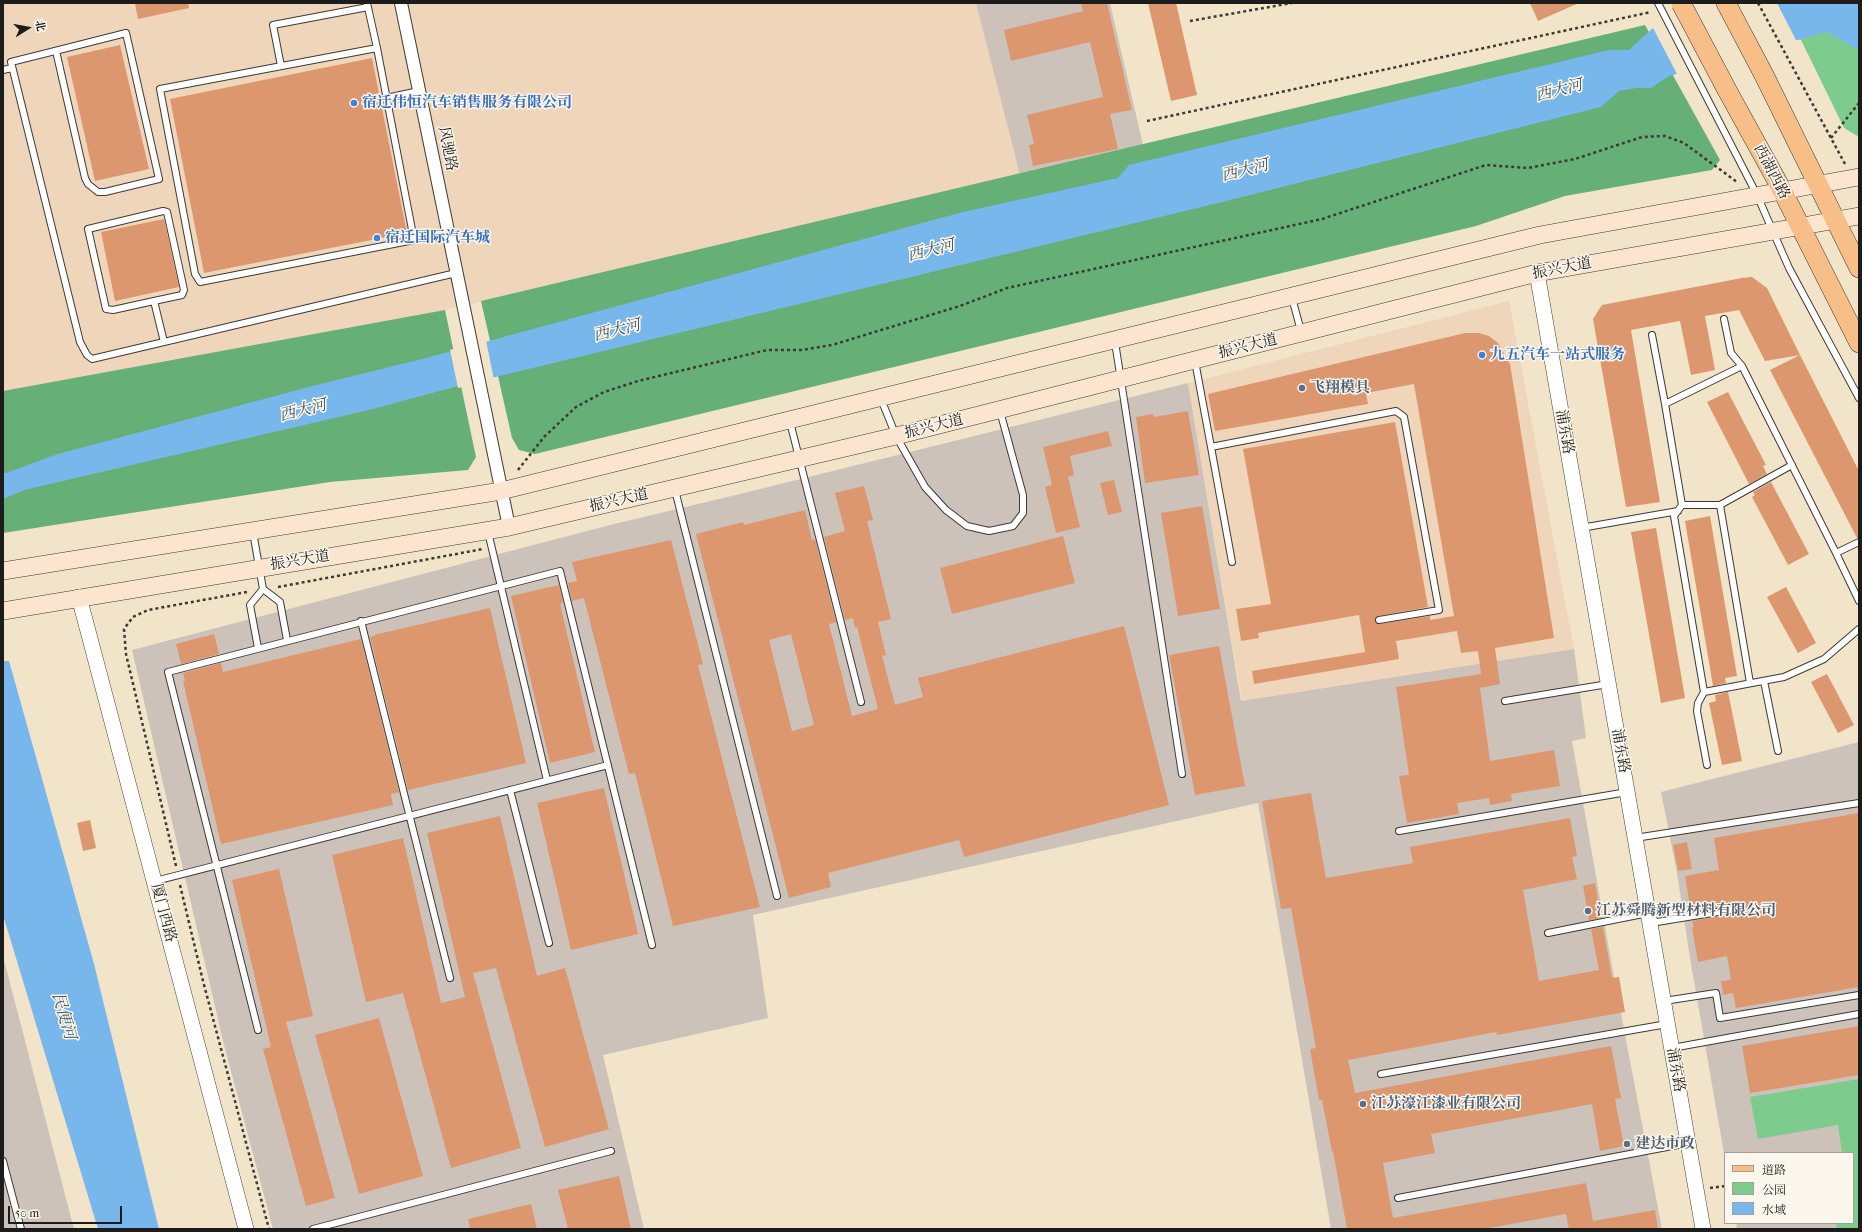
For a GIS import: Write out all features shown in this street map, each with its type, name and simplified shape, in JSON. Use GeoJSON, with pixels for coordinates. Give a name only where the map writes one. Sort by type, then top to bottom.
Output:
{"type":"FeatureCollection","features":[{"type":"Feature","properties":{"kind":"main road","name":"西湖西路"},"geometry":{"type":"LineString","coordinates":[[1681,3],[1782,190],[1859,343]]}},
{"type":"Feature","properties":{"kind":"main road"},"geometry":{"type":"LineString","coordinates":[[1726,3],[1764,75],[1859,268]]}},
{"type":"Feature","properties":{"kind":"main road"},"geometry":{"type":"LineString","coordinates":[[3,571],[501,491],[1540,235],[1856,177]]}},
{"type":"Feature","properties":{"kind":"main road","name":"振兴大道"},"geometry":{"type":"LineString","coordinates":[[3,611],[79,597],[509,527],[896,436],[1302,334],[1537,273],[1859,216]]}},
{"type":"Feature","properties":{"kind":"street","name":"风驰路"},"geometry":{"type":"LineString","coordinates":[[401,3],[509,527]]}},
{"type":"Feature","properties":{"kind":"street","name":"浦东路"},"geometry":{"type":"LineString","coordinates":[[1537,273],[1703,1229]]}},
{"type":"Feature","properties":{"kind":"street","name":"厦门西路"},"geometry":{"type":"LineString","coordinates":[[79,597],[246,1229]]}},
{"type":"Feature","properties":{"kind":"lane"},"geometry":{"type":"LineString","coordinates":[[281,66],[273,25],[368,5],[414,240],[200,282],[195,274],[160,90],[376,48]]}},
{"type":"Feature","properties":{"kind":"lane"},"geometry":{"type":"LineString","coordinates":[[1660,7],[1757,195],[1789,268],[1859,398]]}},
{"type":"Feature","properties":{"kind":"lane"},"geometry":{"type":"LineString","coordinates":[[56,51],[85,178],[88,184],[98,192],[104,192],[159,179],[126,33],[11,62],[80,342],[87,355],[92,359],[456,273]]}},
{"type":"Feature","properties":{"kind":"lane"},"geometry":{"type":"LineString","coordinates":[[3,70],[12,68]]}},
{"type":"Feature","properties":{"kind":"lane"},"geometry":{"type":"LineString","coordinates":[[386,98],[419,90]]}},
{"type":"Feature","properties":{"kind":"lane"},"geometry":{"type":"LineString","coordinates":[[163,211],[167,212],[184,293],[182,295],[154,301],[113,310],[106,309],[88,229],[163,211]]}},
{"type":"Feature","properties":{"kind":"lane"},"geometry":{"type":"LineString","coordinates":[[1291,296],[1302,334]]}},
{"type":"Feature","properties":{"kind":"lane"},"geometry":{"type":"LineString","coordinates":[[154,301],[164,342]]}},
{"type":"Feature","properties":{"kind":"lane"},"geometry":{"type":"LineString","coordinates":[[1724,319],[1731,353],[1742,366],[1859,601]]}},
{"type":"Feature","properties":{"kind":"lane"},"geometry":{"type":"LineString","coordinates":[[1652,335],[1665,404],[1680,508],[1674,516],[1704,692],[1698,703],[1697,711],[1707,765]]}},
{"type":"Feature","properties":{"kind":"lane"},"geometry":{"type":"LineString","coordinates":[[1114,340],[1182,774]]}},
{"type":"Feature","properties":{"kind":"lane"},"geometry":{"type":"LineString","coordinates":[[1194,361],[1232,562]]}},
{"type":"Feature","properties":{"kind":"lane"},"geometry":{"type":"LineString","coordinates":[[1665,404],[1742,366]]}},
{"type":"Feature","properties":{"kind":"lane"},"geometry":{"type":"LineString","coordinates":[[881,398],[896,436],[925,487],[946,510],[967,526],[989,531],[1014,526],[1023,513],[1023,495],[1000,410]]}},
{"type":"Feature","properties":{"kind":"lane"},"geometry":{"type":"LineString","coordinates":[[1211,447],[1396,411],[1404,417],[1438,610],[1379,620]]}},
{"type":"Feature","properties":{"kind":"lane"},"geometry":{"type":"LineString","coordinates":[[790,420],[861,702]]}},
{"type":"Feature","properties":{"kind":"lane"},"geometry":{"type":"LineString","coordinates":[[1581,528],[1680,508],[1720,505],[1792,465]]}},
{"type":"Feature","properties":{"kind":"lane"},"geometry":{"type":"LineString","coordinates":[[675,488],[778,896]]}},
{"type":"Feature","properties":{"kind":"lane"},"geometry":{"type":"LineString","coordinates":[[1720,505],[1750,683]]}},
{"type":"Feature","properties":{"kind":"lane"},"geometry":{"type":"LineString","coordinates":[[252,530],[262,589],[250,605],[258,648]]}},
{"type":"Feature","properties":{"kind":"lane"},"geometry":{"type":"LineString","coordinates":[[488,530],[547,780]]}},
{"type":"Feature","properties":{"kind":"lane"},"geometry":{"type":"LineString","coordinates":[[1836,553],[1859,542]]}},
{"type":"Feature","properties":{"kind":"lane"},"geometry":{"type":"LineString","coordinates":[[258,1030],[168,672],[560,570],[652,944]]}},
{"type":"Feature","properties":{"kind":"lane"},"geometry":{"type":"LineString","coordinates":[[262,589],[280,602],[287,640]]}},
{"type":"Feature","properties":{"kind":"lane"},"geometry":{"type":"LineString","coordinates":[[361,621],[450,978]]}},
{"type":"Feature","properties":{"kind":"lane"},"geometry":{"type":"LineString","coordinates":[[1704,692],[1784,677],[1824,659],[1859,629]]}},
{"type":"Feature","properties":{"kind":"lane"},"geometry":{"type":"LineString","coordinates":[[1764,680],[1778,751]]}},
{"type":"Feature","properties":{"kind":"lane"},"geometry":{"type":"LineString","coordinates":[[1505,700],[1608,684]]}},
{"type":"Feature","properties":{"kind":"lane"},"geometry":{"type":"LineString","coordinates":[[154,881],[608,764]]}},
{"type":"Feature","properties":{"kind":"lane"},"geometry":{"type":"LineString","coordinates":[[510,790],[549,943]]}},
{"type":"Feature","properties":{"kind":"lane"},"geometry":{"type":"LineString","coordinates":[[1399,831],[1627,792]]}},
{"type":"Feature","properties":{"kind":"lane"},"geometry":{"type":"LineString","coordinates":[[1635,838],[1859,803]]}},
{"type":"Feature","properties":{"kind":"lane"},"geometry":{"type":"LineString","coordinates":[[1548,933],[1649,918],[1730,910]]}},
{"type":"Feature","properties":{"kind":"lane"},"geometry":{"type":"LineString","coordinates":[[1663,1001],[1716,993],[1720,1018],[1859,995]]}},
{"type":"Feature","properties":{"kind":"lane"},"geometry":{"type":"LineString","coordinates":[[1671,1048],[1859,1014]]}},
{"type":"Feature","properties":{"kind":"lane"},"geometry":{"type":"LineString","coordinates":[[1382,1074],[1667,1024]]}},
{"type":"Feature","properties":{"kind":"lane"},"geometry":{"type":"LineString","coordinates":[[1398,1198],[1688,1143]]}},
{"type":"Feature","properties":{"kind":"lane"},"geometry":{"type":"LineString","coordinates":[[313,1229],[611,1151]]}},
{"type":"Feature","properties":{"kind":"lane"},"geometry":{"type":"LineString","coordinates":[[3,1161],[21,1229]]}},
{"type":"Feature","properties":{"kind":"path"},"geometry":{"type":"LineString","coordinates":[[1190,21],[1292,3]]}},
{"type":"Feature","properties":{"kind":"path"},"geometry":{"type":"LineString","coordinates":[[1758,3],[1831,138],[1856,177]]}},
{"type":"Feature","properties":{"kind":"path"},"geometry":{"type":"LineString","coordinates":[[1146,121],[1660,7]]}},
{"type":"Feature","properties":{"kind":"path"},"geometry":{"type":"LineString","coordinates":[[1831,138],[1859,103]]}},
{"type":"Feature","properties":{"kind":"path"},"geometry":{"type":"LineString","coordinates":[[501,491],[544,437],[576,407],[604,392],[638,381],[767,350],[802,350],[832,345],[960,306],[1007,288],[1322,219],[1486,165],[1528,168],[1575,159],[1642,137],[1666,136],[1684,143],[1757,195]]}},
{"type":"Feature","properties":{"kind":"path"},"geometry":{"type":"LineString","coordinates":[[269,1229],[203,981],[126,654],[124,629],[133,617],[148,610],[492,548]]}},
{"type":"Feature","properties":{"kind":"shaded area","name":"宿迁国际汽车城"},"geometry":{"type":"Polygon","coordinates":[[[3,3],[977,3],[1020,175],[3,414],[3,3]]]}},
{"type":"Feature","properties":{"kind":"shaded area"},"geometry":{"type":"Polygon","coordinates":[[[976,3],[1110,3],[1143,145],[1020,175],[976,3]]]}},
{"type":"Feature","properties":{"kind":"shaded area"},"geometry":{"type":"Polygon","coordinates":[[[1509,301],[1574,649],[1242,701],[1188,383],[1509,301]]]}},
{"type":"Feature","properties":{"kind":"shaded area"},"geometry":{"type":"Polygon","coordinates":[[[1188,383],[1241,701],[1574,649],[1586,738],[1572,741],[1612,966],[1662,1229],[1331,1229],[1258,803],[753,915],[768,1018],[603,1055],[644,1229],[273,1229],[224,1045],[132,650],[610,525],[1188,383]]]}},
{"type":"Feature","properties":{"kind":"shaded area"},"geometry":{"type":"Polygon","coordinates":[[[1859,742],[1859,1229],[1737,1229],[1736,1224],[1854,1224],[1854,1152],[1724,1152],[1724,1153],[1691,964],[1677,873],[1661,792],[1859,742]]]}},
{"type":"Feature","properties":{"kind":"shaded area"},"geometry":{"type":"Polygon","coordinates":[[[3,956],[74,1229],[3,1229],[3,956]]]}},
{"type":"Feature","properties":{"kind":"green space"},"geometry":{"type":"Polygon","coordinates":[[[1783,3],[1859,3],[1859,137],[1844,128],[1783,3]]]}},
{"type":"Feature","properties":{"kind":"green space"},"geometry":{"type":"Polygon","coordinates":[[[1645,25],[1720,160],[1712,170],[1565,196],[1476,226],[535,454],[519,450],[512,438],[481,301],[1645,25]]]}},
{"type":"Feature","properties":{"kind":"green space"},"geometry":{"type":"Polygon","coordinates":[[[445,310],[476,457],[468,470],[330,482],[3,533],[3,391],[445,310]]]}},
{"type":"Feature","properties":{"kind":"green space"},"geometry":{"type":"Polygon","coordinates":[[[1859,1079],[1859,1229],[1837,1229],[1836,1224],[1854,1224],[1854,1152],[1842,1152],[1838,1125],[1758,1139],[1750,1097],[1859,1079]]]}},
{"type":"Feature","properties":{"kind":"water","name":"西大河"},"geometry":{"type":"Polygon","coordinates":[[[1731,3],[1859,3],[1859,48],[1857,49],[1827,32],[1669,76],[1651,88],[1636,88],[1619,91],[1601,107],[1210,205],[458,386],[373,409],[24,490],[3,499],[3,472],[6,473],[58,454],[309,387],[430,357],[963,212],[1118,178],[1129,165],[1609,50],[1629,50],[1655,26],[1731,3]]]}},
{"type":"Feature","properties":{"kind":"water","name":"民便河"},"geometry":{"type":"Polygon","coordinates":[[[3,661],[9,661],[94,964],[159,1229],[98,1229],[3,915],[3,661]]]}},
{"type":"Feature","properties":{"kind":"pier"},"geometry":{"type":"Polygon","coordinates":[[[1724,3],[1777,3],[1797,42],[1678,76],[1652,26],[1724,3]]]}},
{"type":"Feature","properties":{"kind":"pier"},"geometry":{"type":"Polygon","coordinates":[[[486,340],[494,380],[458,388],[450,350],[486,340]]]}},
{"type":"Feature","properties":{"kind":"building"},"geometry":{"type":"Polygon","coordinates":[[[135,3],[188,3],[189,8],[138,19],[135,3]]]}},
{"type":"Feature","properties":{"kind":"building"},"geometry":{"type":"Polygon","coordinates":[[[1081,3],[1107,3],[1132,110],[1110,114],[1118,149],[1033,166],[1029,145],[1034,144],[1027,115],[1103,97],[1090,42],[1011,61],[1004,30],[1083,11],[1081,3]]]}},
{"type":"Feature","properties":{"kind":"building"},"geometry":{"type":"Polygon","coordinates":[[[1148,3],[1176,3],[1197,95],[1171,101],[1148,3]]]}},
{"type":"Feature","properties":{"kind":"building"},"geometry":{"type":"Polygon","coordinates":[[[1530,3],[1579,3],[1538,21],[1530,3]]]}},
{"type":"Feature","properties":{"kind":"building"},"geometry":{"type":"Polygon","coordinates":[[[120,45],[149,169],[95,181],[67,57],[120,45]]]}},
{"type":"Feature","properties":{"kind":"building"},"geometry":{"type":"Polygon","coordinates":[[[372,58],[407,233],[204,273],[170,99],[372,58]]]}},
{"type":"Feature","properties":{"kind":"building"},"geometry":{"type":"Polygon","coordinates":[[[164,219],[179,287],[115,301],[101,232],[164,219]]]}},
{"type":"Feature","properties":{"kind":"building"},"geometry":{"type":"Polygon","coordinates":[[[1752,277],[1767,288],[1800,355],[1765,361],[1739,310],[1705,316],[1715,370],[1691,375],[1680,321],[1631,330],[1660,502],[1626,507],[1593,319],[1602,305],[1752,277]]]}},
{"type":"Feature","properties":{"kind":"building"},"geometry":{"type":"Polygon","coordinates":[[[1465,333],[1479,333],[1489,336],[1498,343],[1510,364],[1554,638],[1495,648],[1500,684],[1480,688],[1490,761],[1554,750],[1560,786],[1511,794],[1512,801],[1490,805],[1489,798],[1457,803],[1459,814],[1407,823],[1399,776],[1409,775],[1396,687],[1481,674],[1478,651],[1461,653],[1457,631],[1396,641],[1399,659],[1254,684],[1252,671],[1365,652],[1359,615],[1258,633],[1259,638],[1241,641],[1236,609],[1271,604],[1243,449],[1395,422],[1428,607],[1378,616],[1375,618],[1375,621],[1380,624],[1430,616],[1430,620],[1454,616],[1414,384],[1366,393],[1368,404],[1215,431],[1208,394],[1465,333]]]}},
{"type":"Feature","properties":{"kind":"building"},"geometry":{"type":"Polygon","coordinates":[[[1800,355],[1859,471],[1859,538],[1857,538],[1770,370],[1800,355]]]}},
{"type":"Feature","properties":{"kind":"building"},"geometry":{"type":"Polygon","coordinates":[[[1728,392],[1766,465],[1763,466],[1767,474],[1749,484],[1707,402],[1728,392]]]}},
{"type":"Feature","properties":{"kind":"building"},"geometry":{"type":"Polygon","coordinates":[[[1188,411],[1199,475],[1145,483],[1136,417],[1153,414],[1154,417],[1188,411]]]}},
{"type":"Feature","properties":{"kind":"building"},"geometry":{"type":"Polygon","coordinates":[[[1108,431],[1112,446],[1070,456],[1074,475],[1068,477],[1080,527],[1056,533],[1045,487],[1052,485],[1043,447],[1108,431]]]}},
{"type":"Feature","properties":{"kind":"building"},"geometry":{"type":"Polygon","coordinates":[[[1114,480],[1122,512],[1108,515],[1100,483],[1114,480]]]}},
{"type":"Feature","properties":{"kind":"building"},"geometry":{"type":"Polygon","coordinates":[[[1771,482],[1809,554],[1788,565],[1752,497],[1755,495],[1753,492],[1771,482]]]}},
{"type":"Feature","properties":{"kind":"building"},"geometry":{"type":"Polygon","coordinates":[[[864,486],[873,520],[867,521],[891,619],[878,622],[886,655],[882,656],[895,705],[923,697],[918,678],[1124,626],[1169,805],[964,857],[959,840],[828,873],[831,887],[789,898],[696,534],[743,522],[744,525],[805,510],[812,540],[815,539],[836,622],[829,624],[852,716],[878,709],[857,627],[855,628],[853,618],[845,620],[824,537],[845,531],[835,493],[864,486]],[[791,634],[769,640],[792,731],[814,725],[791,634]]]}},
{"type":"Feature","properties":{"kind":"building"},"geometry":{"type":"Polygon","coordinates":[[[1202,506],[1220,609],[1178,616],[1161,513],[1202,506]]]}},
{"type":"Feature","properties":{"kind":"building"},"geometry":{"type":"Polygon","coordinates":[[[1710,516],[1737,676],[1725,678],[1726,683],[1713,686],[1685,521],[1710,516]]]}},
{"type":"Feature","properties":{"kind":"building"},"geometry":{"type":"Polygon","coordinates":[[[1656,528],[1685,698],[1661,703],[1631,532],[1656,528]]]}},
{"type":"Feature","properties":{"kind":"building"},"geometry":{"type":"Polygon","coordinates":[[[1063,536],[1075,583],[952,614],[940,568],[1063,536]]]}},
{"type":"Feature","properties":{"kind":"building"},"geometry":{"type":"Polygon","coordinates":[[[671,540],[703,664],[698,665],[760,907],[673,926],[635,773],[629,774],[584,598],[572,601],[568,583],[577,581],[572,562],[671,540]]]}},
{"type":"Feature","properties":{"kind":"building"},"geometry":{"type":"Polygon","coordinates":[[[559,585],[563,603],[560,604],[595,752],[550,763],[511,596],[559,585]]]}},
{"type":"Feature","properties":{"kind":"building"},"geometry":{"type":"Polygon","coordinates":[[[1786,587],[1816,643],[1798,653],[1767,597],[1786,587]]]}},
{"type":"Feature","properties":{"kind":"building"},"geometry":{"type":"Polygon","coordinates":[[[490,608],[526,763],[408,790],[370,637],[490,608]]]}},
{"type":"Feature","properties":{"kind":"building"},"geometry":{"type":"Polygon","coordinates":[[[214,634],[219,654],[181,664],[176,644],[214,634]]]}},
{"type":"Feature","properties":{"kind":"building"},"geometry":{"type":"Polygon","coordinates":[[[361,639],[399,792],[391,794],[393,805],[221,844],[183,681],[185,681],[183,673],[221,663],[223,672],[361,639]]]}},
{"type":"Feature","properties":{"kind":"building"},"geometry":{"type":"Polygon","coordinates":[[[1219,646],[1245,786],[1195,795],[1169,655],[1219,646]]]}},
{"type":"Feature","properties":{"kind":"building"},"geometry":{"type":"Polygon","coordinates":[[[1827,674],[1854,725],[1838,733],[1811,682],[1827,674]]]}},
{"type":"Feature","properties":{"kind":"building"},"geometry":{"type":"Polygon","coordinates":[[[1728,692],[1742,761],[1722,765],[1709,703],[1716,701],[1715,695],[1728,692]]]}},
{"type":"Feature","properties":{"kind":"building"},"geometry":{"type":"Polygon","coordinates":[[[604,788],[638,934],[571,950],[537,803],[604,788]]]}},
{"type":"Feature","properties":{"kind":"building"},"geometry":{"type":"Polygon","coordinates":[[[1311,793],[1326,878],[1413,863],[1410,847],[1570,818],[1577,856],[1572,857],[1577,879],[1523,890],[1539,981],[1599,970],[1591,929],[1603,927],[1612,978],[1619,977],[1625,1012],[1497,1035],[1496,1032],[1348,1060],[1355,1093],[1611,1046],[1621,1098],[1615,1099],[1624,1146],[1600,1151],[1592,1104],[1431,1134],[1435,1153],[1383,1163],[1393,1218],[1586,1183],[1593,1221],[1655,1210],[1658,1229],[1569,1229],[1566,1214],[1484,1229],[1347,1229],[1333,1151],[1332,1152],[1322,1100],[1319,1100],[1310,1049],[1316,1048],[1291,908],[1281,909],[1262,801],[1311,793]]]}},
{"type":"Feature","properties":{"kind":"building"},"geometry":{"type":"Polygon","coordinates":[[[1859,813],[1859,987],[1736,1008],[1733,993],[1723,995],[1721,981],[1731,980],[1727,956],[1698,962],[1692,928],[1694,927],[1692,921],[1731,914],[1734,912],[1734,909],[1729,906],[1691,912],[1685,876],[1719,870],[1714,838],[1859,813]]]}},
{"type":"Feature","properties":{"kind":"building"},"geometry":{"type":"Polygon","coordinates":[[[500,816],[537,976],[565,968],[609,1129],[545,1147],[496,968],[473,973],[521,1148],[451,1168],[403,993],[366,1002],[332,855],[403,838],[441,1003],[465,997],[427,833],[500,816]]]}},
{"type":"Feature","properties":{"kind":"building"},"geometry":{"type":"Polygon","coordinates":[[[90,820],[96,848],[83,851],[77,823],[90,820]]]}},
{"type":"Feature","properties":{"kind":"building"},"geometry":{"type":"Polygon","coordinates":[[[1687,842],[1692,869],[1678,871],[1673,845],[1687,842]]]}},
{"type":"Feature","properties":{"kind":"building"},"geometry":{"type":"Polygon","coordinates":[[[279,869],[313,1016],[286,1022],[335,1198],[306,1206],[263,1049],[271,1047],[232,880],[279,869]]]}},
{"type":"Feature","properties":{"kind":"building"},"geometry":{"type":"Polygon","coordinates":[[[1595,883],[1601,918],[1589,920],[1583,886],[1595,883]]]}},
{"type":"Feature","properties":{"kind":"building"},"geometry":{"type":"Polygon","coordinates":[[[379,1018],[423,1176],[359,1194],[315,1035],[379,1018]]]}},
{"type":"Feature","properties":{"kind":"building"},"geometry":{"type":"Polygon","coordinates":[[[1859,1026],[1859,1075],[1750,1093],[1742,1046],[1859,1026]]]}},
{"type":"Feature","properties":{"kind":"building"},"geometry":{"type":"Polygon","coordinates":[[[619,1176],[631,1229],[568,1229],[558,1190],[619,1176]]]}},
{"type":"Feature","properties":{"kind":"building"},"geometry":{"type":"Polygon","coordinates":[[[531,1204],[537,1229],[470,1229],[468,1219],[531,1204]]]}},
{"type":"Feature","properties":{"kind":"place","name":"宿迁伟恒汽车销售服务有限公司"},"geometry":{"type":"Point","coordinates":[354,103]}},
{"type":"Feature","properties":{"kind":"place","name":"宿迁国际汽车城"},"geometry":{"type":"Point","coordinates":[377,238]}},
{"type":"Feature","properties":{"kind":"place","name":"九五汽车一站式服务"},"geometry":{"type":"Point","coordinates":[1482,355]}},
{"type":"Feature","properties":{"kind":"place","name":"飞翔模具"},"geometry":{"type":"Point","coordinates":[1302,388]}},
{"type":"Feature","properties":{"kind":"place","name":"江苏舜腾新型材料有限公司"},"geometry":{"type":"Point","coordinates":[1588,911]}},
{"type":"Feature","properties":{"kind":"place","name":"江苏濠江漆业有限公司"},"geometry":{"type":"Point","coordinates":[1363,1104]}},
{"type":"Feature","properties":{"kind":"place","name":"建达市政"},"geometry":{"type":"Point","coordinates":[1627,1144]}}]}
